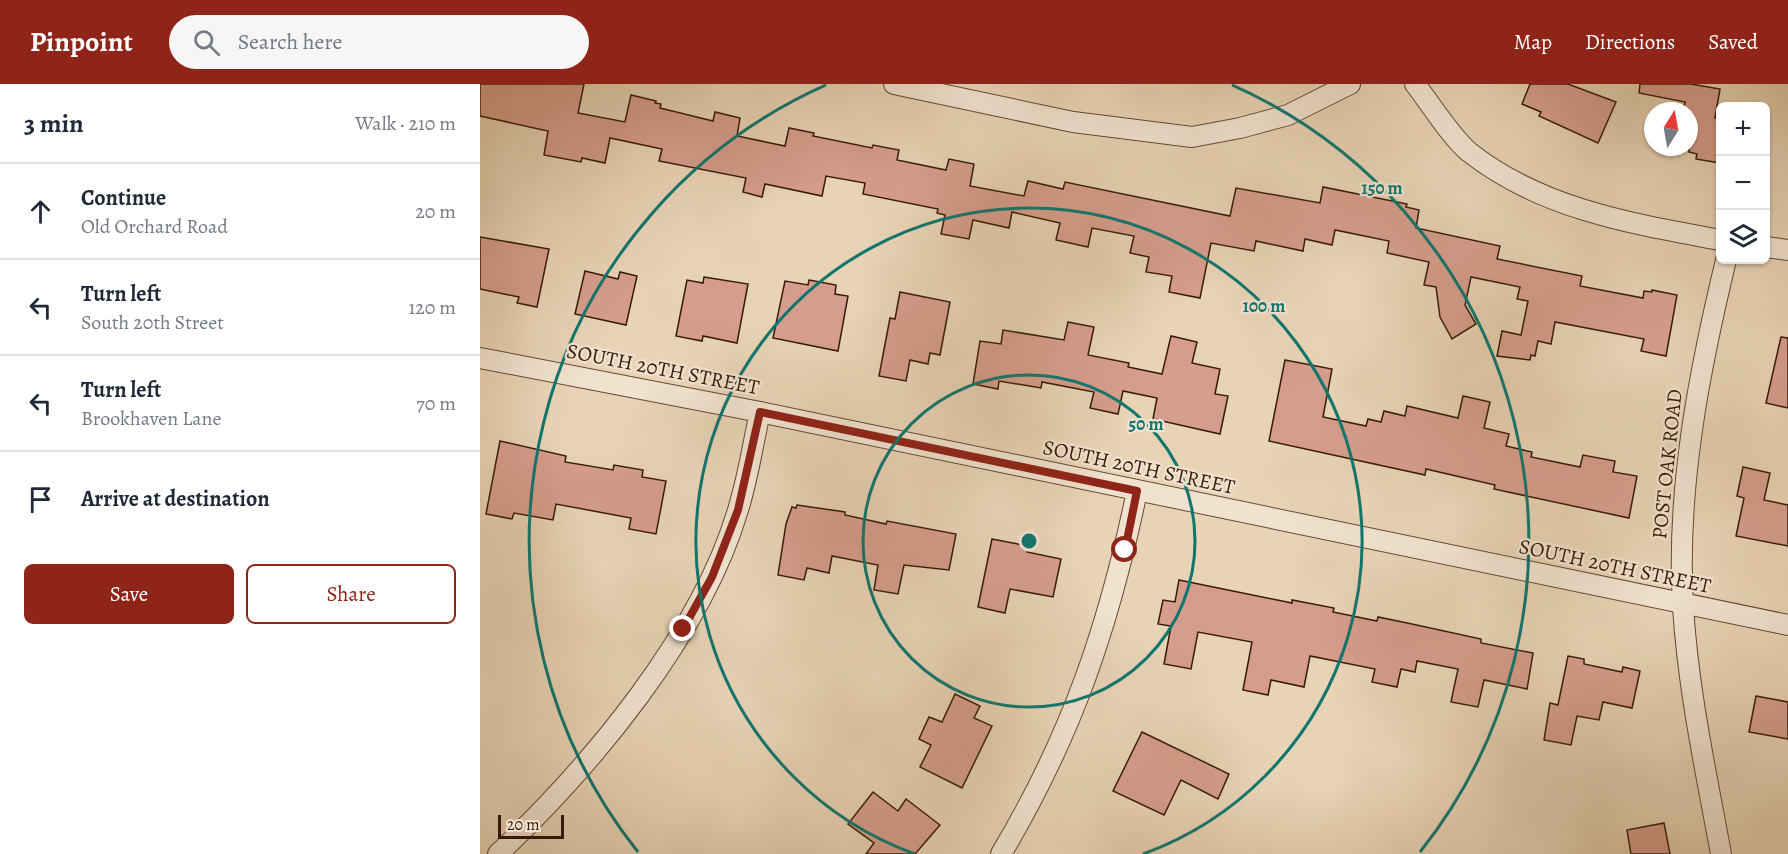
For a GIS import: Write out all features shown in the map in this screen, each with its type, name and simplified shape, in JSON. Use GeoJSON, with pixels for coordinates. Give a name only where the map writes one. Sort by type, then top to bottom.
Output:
{"type":"FeatureCollection","features":[{"type":"Feature","properties":{"kind":"street"},"geometry":{"type":"LineString","coordinates":[[894,84],[1073,122],[1192,137],[1240,128],[1288,115],[1350,84]]}},
{"type":"Feature","properties":{"kind":"street"},"geometry":{"type":"LineString","coordinates":[[1415,84],[1468,151],[1511,179],[1558,201],[1614,220],[1716,239]]}},
{"type":"Feature","properties":{"kind":"street"},"geometry":{"type":"LineString","coordinates":[[1770,248],[1788,250]]}},
{"type":"Feature","properties":{"kind":"street","name":"POST OAK ROAD"},"geometry":{"type":"LineString","coordinates":[[1721,854],[1689,677],[1683,605],[1682,538],[1703,354],[1725,264]]}},
{"type":"Feature","properties":{"kind":"street","name":"SOUTH 20TH STREET"},"geometry":{"type":"LineString","coordinates":[[480,358],[760,412],[1788,625]]}},
{"type":"Feature","properties":{"kind":"street"},"geometry":{"type":"LineString","coordinates":[[498,854],[547,808],[591,756],[638,696],[683,629],[712,577],[738,510],[760,412]]}},
{"type":"Feature","properties":{"kind":"street"},"geometry":{"type":"LineString","coordinates":[[1001,854],[1054,758],[1081,696],[1110,606],[1137,491]]}},
{"type":"Feature","properties":{"kind":"building"},"geometry":{"type":"Polygon","coordinates":[[[480,84],[584,84],[578,113],[625,122],[631,95],[656,101],[655,103],[661,104],[660,108],[713,121],[715,112],[740,118],[737,136],[785,146],[789,128],[814,133],[813,136],[872,148],[873,145],[899,150],[897,160],[946,170],[949,159],[974,164],[970,186],[1024,196],[1028,181],[1063,189],[1065,182],[1230,216],[1236,188],[1320,203],[1323,187],[1407,204],[1406,207],[1419,210],[1416,228],[1500,246],[1497,259],[1582,276],[1580,286],[1643,298],[1644,291],[1652,292],[1652,290],[1677,295],[1666,356],[1641,351],[1644,339],[1555,322],[1551,344],[1538,341],[1535,356],[1531,355],[1530,360],[1497,356],[1502,331],[1521,335],[1528,301],[1517,299],[1520,287],[1471,277],[1465,305],[1476,324],[1452,339],[1440,317],[1436,287],[1424,285],[1429,262],[1387,253],[1389,241],[1335,230],[1332,245],[1305,239],[1303,251],[1256,241],[1254,251],[1211,243],[1200,298],[1169,292],[1172,276],[1146,272],[1149,257],[1130,253],[1134,236],[1092,228],[1088,247],[1056,240],[1060,223],[1012,212],[1009,228],[973,220],[969,239],[941,234],[945,215],[937,213],[938,209],[863,194],[865,183],[826,176],[822,196],[765,184],[762,197],[743,192],[746,178],[659,161],[662,149],[610,138],[605,163],[582,158],[581,162],[544,155],[548,131],[480,116],[480,84]]]}},
{"type":"Feature","properties":{"kind":"building"},"geometry":{"type":"Polygon","coordinates":[[[1530,84],[1568,84],[1616,102],[1598,143],[1539,116],[1541,112],[1522,104],[1530,84]]]}},
{"type":"Feature","properties":{"kind":"building"},"geometry":{"type":"Polygon","coordinates":[[[1640,84],[1691,84],[1720,89],[1715,118],[1716,162],[1696,159],[1698,156],[1698,102],[1685,102],[1639,93],[1640,84]]]}},
{"type":"Feature","properties":{"kind":"building"},"geometry":{"type":"Polygon","coordinates":[[[480,237],[549,249],[537,307],[517,303],[519,297],[480,289],[480,237]]]}},
{"type":"Feature","properties":{"kind":"building"},"geometry":{"type":"Polygon","coordinates":[[[585,271],[618,279],[620,272],[637,276],[626,325],[575,314],[585,271]]]}},
{"type":"Feature","properties":{"kind":"building"},"geometry":{"type":"Polygon","coordinates":[[[704,277],[748,284],[737,343],[703,336],[702,341],[676,336],[687,280],[703,283],[704,277]]]}},
{"type":"Feature","properties":{"kind":"building"},"geometry":{"type":"Polygon","coordinates":[[[809,280],[836,285],[835,294],[848,296],[838,351],[773,338],[785,281],[808,285],[809,280]]]}},
{"type":"Feature","properties":{"kind":"building"},"geometry":{"type":"Polygon","coordinates":[[[900,292],[950,302],[940,355],[930,353],[928,364],[910,360],[906,381],[879,376],[890,318],[895,319],[900,292]]]}},
{"type":"Feature","properties":{"kind":"building"},"geometry":{"type":"Polygon","coordinates":[[[1068,322],[1094,327],[1088,355],[1129,363],[1128,367],[1162,374],[1171,336],[1197,342],[1192,363],[1220,369],[1215,394],[1228,396],[1220,434],[1153,419],[1157,398],[1123,391],[1118,414],[1090,408],[1094,392],[1042,382],[1041,388],[999,381],[998,389],[973,384],[980,341],[1001,344],[1003,330],[1064,340],[1068,322]]]}},
{"type":"Feature","properties":{"kind":"building"},"geometry":{"type":"Polygon","coordinates":[[[1781,337],[1788,338],[1788,408],[1766,403],[1781,337]]]}},
{"type":"Feature","properties":{"kind":"building"},"geometry":{"type":"Polygon","coordinates":[[[1285,360],[1332,369],[1323,417],[1366,426],[1368,419],[1381,422],[1384,411],[1405,416],[1407,406],[1458,418],[1463,396],[1490,402],[1484,428],[1509,434],[1506,446],[1532,452],[1531,457],[1580,467],[1583,455],[1615,461],[1613,472],[1637,476],[1629,518],[1494,489],[1495,485],[1426,469],[1425,475],[1269,441],[1285,360]]]}},
{"type":"Feature","properties":{"kind":"building"},"geometry":{"type":"Polygon","coordinates":[[[500,441],[566,456],[565,462],[613,470],[614,465],[643,470],[642,477],[666,481],[656,534],[629,529],[631,518],[556,504],[553,520],[514,513],[512,519],[486,514],[500,441]]]}},
{"type":"Feature","properties":{"kind":"building"},"geometry":{"type":"Polygon","coordinates":[[[1743,467],[1770,473],[1764,500],[1788,505],[1788,546],[1736,536],[1744,498],[1737,496],[1743,467]]]}},
{"type":"Feature","properties":{"kind":"building"},"geometry":{"type":"Polygon","coordinates":[[[797,505],[845,512],[845,515],[886,524],[887,521],[956,534],[949,570],[904,565],[898,594],[874,590],[878,565],[832,556],[829,573],[807,568],[804,580],[778,575],[786,524],[792,507],[796,508],[797,505]]]}},
{"type":"Feature","properties":{"kind":"building"},"geometry":{"type":"Polygon","coordinates":[[[992,539],[1028,546],[1027,552],[1061,559],[1053,597],[1010,589],[1005,613],[978,607],[992,539]]]}},
{"type":"Feature","properties":{"kind":"building"},"geometry":{"type":"Polygon","coordinates":[[[1179,580],[1292,603],[1292,600],[1334,608],[1333,612],[1377,621],[1378,617],[1412,624],[1481,639],[1481,643],[1533,653],[1527,689],[1484,680],[1478,707],[1451,702],[1458,669],[1417,661],[1415,672],[1401,669],[1397,687],[1372,682],[1375,669],[1310,656],[1304,687],[1271,680],[1268,695],[1243,690],[1252,642],[1198,632],[1191,669],[1164,664],[1171,626],[1158,624],[1163,600],[1175,602],[1179,580]]]}},
{"type":"Feature","properties":{"kind":"building"},"geometry":{"type":"Polygon","coordinates":[[[1568,656],[1584,659],[1584,664],[1622,672],[1623,667],[1640,671],[1632,708],[1603,702],[1599,720],[1577,716],[1571,745],[1544,740],[1550,703],[1558,705],[1568,656]]]}},
{"type":"Feature","properties":{"kind":"building"},"geometry":{"type":"Polygon","coordinates":[[[955,694],[980,706],[974,718],[992,726],[962,788],[920,767],[931,745],[919,739],[929,717],[942,722],[955,694]]]}},
{"type":"Feature","properties":{"kind":"building"},"geometry":{"type":"Polygon","coordinates":[[[1756,696],[1788,702],[1788,739],[1749,732],[1756,696]]]}},
{"type":"Feature","properties":{"kind":"building"},"geometry":{"type":"Polygon","coordinates":[[[1142,732],[1229,774],[1218,799],[1181,780],[1164,815],[1113,791],[1142,732]]]}},
{"type":"Feature","properties":{"kind":"building"},"geometry":{"type":"Polygon","coordinates":[[[873,792],[898,811],[906,799],[940,825],[915,854],[866,854],[874,843],[848,824],[873,792]]]}},
{"type":"Feature","properties":{"kind":"building"},"geometry":{"type":"Polygon","coordinates":[[[1664,823],[1670,854],[1631,854],[1627,830],[1664,823]]]}},
{"type":"Feature","properties":{"kind":"route"},"geometry":{"type":"LineString","coordinates":[[683,629],[712,577],[738,510],[760,412],[1137,491],[1125,550]]}}]}
